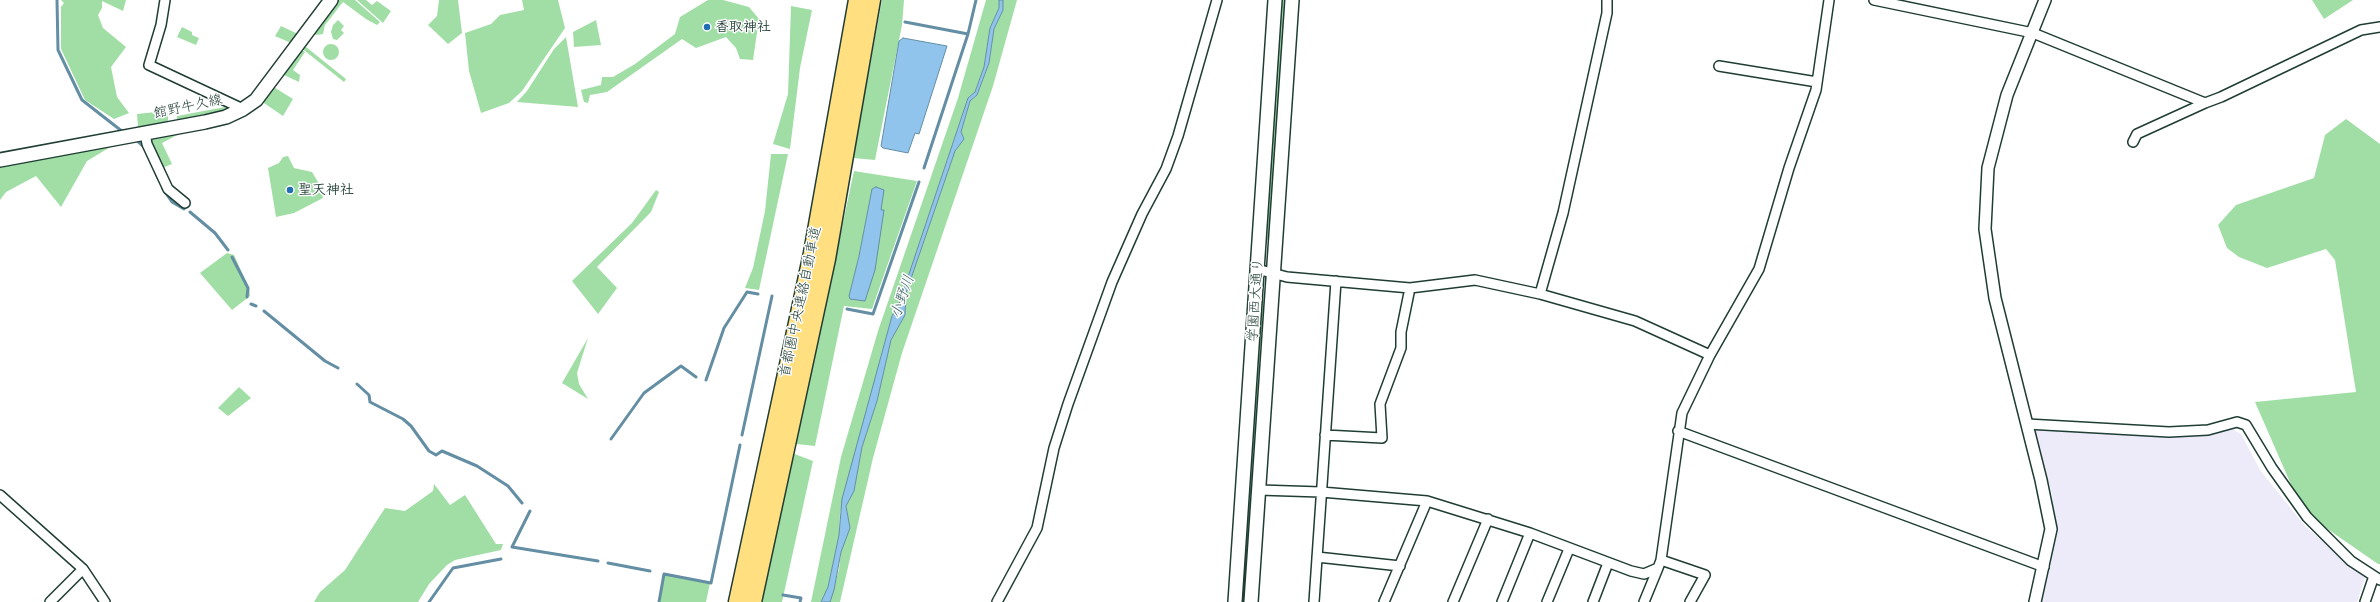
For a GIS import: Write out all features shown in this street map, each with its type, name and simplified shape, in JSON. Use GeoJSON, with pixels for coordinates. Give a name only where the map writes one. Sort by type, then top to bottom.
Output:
{"type":"FeatureCollection","features":[{"type":"Feature","properties":{"kind":"highway","name":"首都圏中央連絡自動車道"},"geometry":{"type":"LineString","coordinates":[[737,602],[812,253],[858,0]]}},
{"type":"Feature","properties":{"kind":"highway","name":"首都圏中央連絡自動車道"},"geometry":{"type":"LineString","coordinates":[[753,602],[827,259],[872,0]]}},
{"type":"Feature","properties":{"kind":"main road","name":"館野牛久線"},"geometry":{"type":"LineString","coordinates":[[0,160],[226,117],[243,109],[256,100],[331,0]]}},
{"type":"Feature","properties":{"kind":"main road","name":"学園西大通り"},"geometry":{"type":"LineString","coordinates":[[1235,602],[1275,0]]}},
{"type":"Feature","properties":{"kind":"main road","name":"学園西大通り"},"geometry":{"type":"LineString","coordinates":[[1251,602],[1292,0]]}},
{"type":"Feature","properties":{"kind":"street"},"geometry":{"type":"LineString","coordinates":[[165,0],[161,25],[149,65],[243,109]]}},
{"type":"Feature","properties":{"kind":"street"},"geometry":{"type":"LineString","coordinates":[[997,602],[1037,528],[1054,448],[1068,404],[1112,282],[1166,169],[1178,136],[1217,0]]}},
{"type":"Feature","properties":{"kind":"street"},"geometry":{"type":"LineString","coordinates":[[1540,294],[1563,213],[1607,13],[1607,0]]}},
{"type":"Feature","properties":{"kind":"street"},"geometry":{"type":"LineString","coordinates":[[1644,602],[1659,564],[1678,431],[1682,413],[1710,355],[1759,269],[1817,82],[1829,0]]}},
{"type":"Feature","properties":{"kind":"street"},"geometry":{"type":"LineString","coordinates":[[1874,0],[2033,33],[2206,103]]}},
{"type":"Feature","properties":{"kind":"street"},"geometry":{"type":"LineString","coordinates":[[2035,602],[2044,567],[2051,529],[2027,424],[1995,298],[1985,229],[1988,168],[2007,95],[2045,0]]}},
{"type":"Feature","properties":{"kind":"street"},"geometry":{"type":"LineString","coordinates":[[2133,142],[2137,134],[2222,97],[2361,30],[2380,27]]}},
{"type":"Feature","properties":{"kind":"street"},"geometry":{"type":"LineString","coordinates":[[1720,66],[1817,82]]}},
{"type":"Feature","properties":{"kind":"street"},"geometry":{"type":"LineString","coordinates":[[145,133],[147,144],[168,189],[185,203]]}},
{"type":"Feature","properties":{"kind":"street"},"geometry":{"type":"LineString","coordinates":[[1257,269],[1287,277],[1410,288],[1475,280],[1540,294],[1635,321],[1710,355]]}},
{"type":"Feature","properties":{"kind":"street"},"geometry":{"type":"LineString","coordinates":[[1314,602],[1336,281]]}},
{"type":"Feature","properties":{"kind":"street"},"geometry":{"type":"LineString","coordinates":[[1325,435],[1382,438],[1380,404],[1401,348],[1401,332],[1410,288]]}},
{"type":"Feature","properties":{"kind":"street"},"geometry":{"type":"LineString","coordinates":[[2027,424],[2170,432],[2208,430],[2237,422],[2246,425],[2272,468],[2307,517],[2351,561],[2377,578],[2365,602]]}},
{"type":"Feature","properties":{"kind":"street"},"geometry":{"type":"LineString","coordinates":[[1678,431],[2044,567]]}},
{"type":"Feature","properties":{"kind":"street"},"geometry":{"type":"LineString","coordinates":[[1259,490],[1321,492],[1427,501],[1530,533],[1569,549],[1644,574],[1659,564],[1705,575],[1690,602]]}},
{"type":"Feature","properties":{"kind":"street"},"geometry":{"type":"LineString","coordinates":[[0,495],[83,569],[105,602]]}},
{"type":"Feature","properties":{"kind":"street"},"geometry":{"type":"LineString","coordinates":[[1384,602],[1427,501]]}},
{"type":"Feature","properties":{"kind":"street"},"geometry":{"type":"LineString","coordinates":[[1453,602],[1488,520]]}},
{"type":"Feature","properties":{"kind":"street"},"geometry":{"type":"LineString","coordinates":[[1502,602],[1530,533]]}},
{"type":"Feature","properties":{"kind":"street"},"geometry":{"type":"LineString","coordinates":[[1546,602],[1569,549]]}},
{"type":"Feature","properties":{"kind":"street"},"geometry":{"type":"LineString","coordinates":[[1317,557],[1400,566]]}},
{"type":"Feature","properties":{"kind":"street"},"geometry":{"type":"LineString","coordinates":[[1594,602],[1608,563]]}},
{"type":"Feature","properties":{"kind":"street"},"geometry":{"type":"LineString","coordinates":[[50,602],[83,569]]}},
{"type":"Feature","properties":{"kind":"shaded area"},"geometry":{"type":"Polygon","coordinates":[[[2033,428],[2230,428],[2241,434],[2260,470],[2305,526],[2365,578],[2357,602],[2042,602],[2055,532],[2052,494],[2033,428]]]}},
{"type":"Feature","properties":{"kind":"green space"},"geometry":{"type":"Polygon","coordinates":[[[61,0],[126,0],[123,11],[102,1],[102,8],[98,15],[103,28],[126,47],[111,67],[117,97],[129,113],[114,119],[85,100],[61,49],[61,7],[64,3],[61,0]]]}},
{"type":"Feature","properties":{"kind":"green space"},"geometry":{"type":"Polygon","coordinates":[[[338,0],[355,0],[380,22],[377,25],[343,2],[325,25],[323,34],[316,35],[312,32],[338,0]]]}},
{"type":"Feature","properties":{"kind":"green space"},"geometry":{"type":"Polygon","coordinates":[[[357,0],[366,0],[372,5],[377,1],[391,11],[383,23],[357,0]]]}},
{"type":"Feature","properties":{"kind":"green space"},"geometry":{"type":"Polygon","coordinates":[[[439,0],[458,0],[462,33],[448,44],[428,25],[437,16],[439,0]]]}},
{"type":"Feature","properties":{"kind":"green space"},"geometry":{"type":"Polygon","coordinates":[[[522,0],[558,0],[565,28],[522,91],[509,103],[481,113],[469,71],[465,33],[491,24],[500,15],[524,10],[522,0]]]}},
{"type":"Feature","properties":{"kind":"green space"},"geometry":{"type":"Polygon","coordinates":[[[708,0],[723,0],[749,7],[759,19],[753,60],[740,59],[736,48],[726,37],[696,48],[682,39],[607,92],[590,95],[588,103],[584,102],[581,90],[601,85],[602,77],[613,77],[635,64],[675,34],[680,17],[708,0]]]}},
{"type":"Feature","properties":{"kind":"green space"},"geometry":{"type":"Polygon","coordinates":[[[882,0],[904,0],[902,25],[875,160],[853,158],[882,0]]]}},
{"type":"Feature","properties":{"kind":"green space"},"geometry":{"type":"Polygon","coordinates":[[[986,0],[999,0],[999,8],[990,28],[984,67],[975,92],[968,98],[899,304],[892,316],[840,513],[839,535],[828,587],[821,602],[811,602],[841,457],[878,331],[958,98],[986,0]]]}},
{"type":"Feature","properties":{"kind":"green space"},"geometry":{"type":"Polygon","coordinates":[[[1003,0],[1017,0],[993,86],[902,353],[873,458],[840,602],[830,602],[839,569],[841,552],[850,528],[846,506],[854,491],[862,447],[877,401],[891,340],[905,315],[906,293],[955,151],[964,139],[961,132],[970,101],[977,95],[989,63],[994,29],[1003,10],[1003,0]]]}},
{"type":"Feature","properties":{"kind":"green space"},"geometry":{"type":"Polygon","coordinates":[[[1281,0],[1287,0],[1272,230],[1266,243],[1264,265],[1281,0]]]}},
{"type":"Feature","properties":{"kind":"green space"},"geometry":{"type":"Polygon","coordinates":[[[2312,0],[2353,0],[2324,19],[2312,0]]]}},
{"type":"Feature","properties":{"kind":"green space"},"geometry":{"type":"Polygon","coordinates":[[[791,6],[812,10],[800,68],[790,149],[773,144],[788,94],[791,6]]]}},
{"type":"Feature","properties":{"kind":"green space"},"geometry":{"type":"Polygon","coordinates":[[[338,20],[344,26],[341,30],[344,33],[337,40],[333,39],[331,32],[333,25],[338,20]]]}},
{"type":"Feature","properties":{"kind":"green space"},"geometry":{"type":"Polygon","coordinates":[[[596,20],[601,45],[574,47],[573,32],[596,20]]]}},
{"type":"Feature","properties":{"kind":"green space"},"geometry":{"type":"Polygon","coordinates":[[[281,26],[298,34],[291,43],[275,36],[281,26]]]}},
{"type":"Feature","properties":{"kind":"green space"},"geometry":{"type":"Polygon","coordinates":[[[182,27],[192,32],[192,35],[199,38],[196,45],[177,37],[182,27]]]}},
{"type":"Feature","properties":{"kind":"green space"},"geometry":{"type":"Polygon","coordinates":[[[308,37],[311,40],[306,47],[346,79],[344,82],[300,47],[308,37]]]}},
{"type":"Feature","properties":{"kind":"green space"},"geometry":{"type":"Polygon","coordinates":[[[566,37],[578,107],[517,102],[527,91],[554,49],[566,37]]]}},
{"type":"Feature","properties":{"kind":"green space"},"geometry":{"type":"Polygon","coordinates":[[[331,44],[338,49],[339,52],[334,59],[331,60],[324,55],[323,52],[328,45],[331,44]]]}},
{"type":"Feature","properties":{"kind":"green space"},"geometry":{"type":"Polygon","coordinates":[[[300,49],[305,52],[293,70],[300,75],[299,82],[284,75],[283,71],[300,49]]]}},
{"type":"Feature","properties":{"kind":"green space"},"geometry":{"type":"Polygon","coordinates":[[[272,86],[293,99],[283,116],[261,101],[272,86]]]}},
{"type":"Feature","properties":{"kind":"green space"},"geometry":{"type":"Polygon","coordinates":[[[225,107],[227,111],[219,114],[177,120],[177,116],[225,107]]]}},
{"type":"Feature","properties":{"kind":"green space"},"geometry":{"type":"Polygon","coordinates":[[[165,111],[168,113],[168,122],[138,127],[137,114],[165,111]]]}},
{"type":"Feature","properties":{"kind":"green space"},"geometry":{"type":"Polygon","coordinates":[[[2346,119],[2380,144],[2380,564],[2303,512],[2255,402],[2356,392],[2335,260],[2326,249],[2267,268],[2239,257],[2227,248],[2218,225],[2236,205],[2314,178],[2325,135],[2346,119]]]}},
{"type":"Feature","properties":{"kind":"green space"},"geometry":{"type":"Polygon","coordinates":[[[181,133],[162,143],[172,164],[162,168],[150,138],[181,133]]]}},
{"type":"Feature","properties":{"kind":"green space"},"geometry":{"type":"Polygon","coordinates":[[[112,146],[87,161],[61,207],[36,176],[6,192],[0,200],[0,165],[112,146]]]}},
{"type":"Feature","properties":{"kind":"green space"},"geometry":{"type":"Polygon","coordinates":[[[771,154],[788,154],[759,290],[745,288],[753,268],[765,211],[771,154]]]}},
{"type":"Feature","properties":{"kind":"green space"},"geometry":{"type":"Polygon","coordinates":[[[288,156],[294,168],[312,172],[318,182],[323,198],[294,213],[276,217],[268,168],[279,163],[283,157],[288,156]]]}},
{"type":"Feature","properties":{"kind":"green space"},"geometry":{"type":"Polygon","coordinates":[[[854,171],[917,181],[872,309],[844,306],[815,446],[796,444],[854,171]],[[876,187],[872,189],[859,256],[849,296],[884,210],[881,210],[876,187]]]}},
{"type":"Feature","properties":{"kind":"green space"},"geometry":{"type":"Polygon","coordinates":[[[656,190],[659,192],[651,212],[597,267],[617,288],[598,314],[572,281],[632,223],[656,190]]]}},
{"type":"Feature","properties":{"kind":"green space"},"geometry":{"type":"Polygon","coordinates":[[[227,253],[234,255],[249,288],[250,296],[232,310],[200,273],[227,253]]]}},
{"type":"Feature","properties":{"kind":"green space"},"geometry":{"type":"Polygon","coordinates":[[[1267,277],[1247,602],[1240,602],[1259,312],[1265,294],[1267,277]]]}},
{"type":"Feature","properties":{"kind":"green space"},"geometry":{"type":"Polygon","coordinates":[[[588,338],[577,373],[579,384],[588,399],[562,383],[588,338]]]}},
{"type":"Feature","properties":{"kind":"green space"},"geometry":{"type":"Polygon","coordinates":[[[239,387],[251,398],[228,416],[218,408],[239,387]]]}},
{"type":"Feature","properties":{"kind":"green space"},"geometry":{"type":"Polygon","coordinates":[[[792,453],[813,461],[782,602],[762,602],[792,453]]]}},
{"type":"Feature","properties":{"kind":"green space"},"geometry":{"type":"Polygon","coordinates":[[[434,484],[450,505],[465,495],[496,544],[503,544],[501,550],[455,560],[447,565],[429,584],[418,602],[314,602],[320,592],[345,570],[385,508],[405,511],[433,491],[434,484]]]}},
{"type":"Feature","properties":{"kind":"green space"},"geometry":{"type":"Polygon","coordinates":[[[664,575],[710,583],[706,602],[660,602],[664,575]]]}},
{"type":"Feature","properties":{"kind":"water","name":"小野川"},"geometry":{"type":"Polygon","coordinates":[[[999,0],[1003,0],[1003,10],[994,29],[989,63],[977,95],[970,101],[961,132],[964,139],[955,151],[906,293],[905,315],[891,340],[877,401],[862,447],[854,491],[846,506],[850,528],[841,552],[834,590],[830,602],[821,602],[828,587],[839,535],[842,499],[892,316],[899,304],[968,98],[975,92],[984,67],[990,28],[999,8],[999,0]]]}},
{"type":"Feature","properties":{"kind":"water"},"geometry":{"type":"Polygon","coordinates":[[[903,38],[947,46],[919,134],[915,133],[908,153],[883,148],[881,146],[899,41],[903,38]]]}},
{"type":"Feature","properties":{"kind":"water"},"geometry":{"type":"Polygon","coordinates":[[[876,187],[884,190],[881,210],[884,210],[875,270],[865,301],[850,299],[849,296],[859,256],[872,189],[876,187]]]}},
{"type":"Feature","properties":{"kind":"waterway"},"geometry":{"type":"LineString","coordinates":[[57,0],[58,50],[82,100],[123,132]]}},
{"type":"Feature","properties":{"kind":"waterway"},"geometry":{"type":"LineString","coordinates":[[924,168],[968,34],[976,0]]}},
{"type":"Feature","properties":{"kind":"waterway"},"geometry":{"type":"LineString","coordinates":[[905,22],[968,34]]}},
{"type":"Feature","properties":{"kind":"waterway"},"geometry":{"type":"LineString","coordinates":[[136,140],[145,148]]}},
{"type":"Feature","properties":{"kind":"waterway"},"geometry":{"type":"LineString","coordinates":[[155,171],[158,178]]}},
{"type":"Feature","properties":{"kind":"waterway"},"geometry":{"type":"LineString","coordinates":[[847,309],[873,314],[919,182]]}},
{"type":"Feature","properties":{"kind":"waterway"},"geometry":{"type":"LineString","coordinates":[[163,189],[172,202],[184,209]]}},
{"type":"Feature","properties":{"kind":"waterway"},"geometry":{"type":"LineString","coordinates":[[190,212],[215,233],[228,250]]}},
{"type":"Feature","properties":{"kind":"waterway"},"geometry":{"type":"LineString","coordinates":[[232,257],[248,288],[247,297]]}},
{"type":"Feature","properties":{"kind":"waterway"},"geometry":{"type":"LineString","coordinates":[[706,380],[724,328],[747,292],[758,294]]}},
{"type":"Feature","properties":{"kind":"waterway"},"geometry":{"type":"LineString","coordinates":[[742,435],[772,296]]}},
{"type":"Feature","properties":{"kind":"waterway"},"geometry":{"type":"LineString","coordinates":[[251,304],[256,306]]}},
{"type":"Feature","properties":{"kind":"waterway"},"geometry":{"type":"LineString","coordinates":[[264,311],[325,361],[338,368]]}},
{"type":"Feature","properties":{"kind":"waterway"},"geometry":{"type":"LineString","coordinates":[[611,439],[644,393],[681,366],[696,377]]}},
{"type":"Feature","properties":{"kind":"waterway"},"geometry":{"type":"LineString","coordinates":[[357,384],[369,395],[370,402],[403,419],[411,426],[429,451],[436,455],[442,451],[477,466],[508,486],[522,503]]}},
{"type":"Feature","properties":{"kind":"waterway"},"geometry":{"type":"LineString","coordinates":[[659,602],[664,574],[711,583],[740,445]]}},
{"type":"Feature","properties":{"kind":"waterway"},"geometry":{"type":"LineString","coordinates":[[530,511],[512,547],[598,561]]}},
{"type":"Feature","properties":{"kind":"waterway"},"geometry":{"type":"LineString","coordinates":[[429,602],[453,568],[501,559]]}},
{"type":"Feature","properties":{"kind":"waterway"},"geometry":{"type":"LineString","coordinates":[[608,563],[650,571]]}},
{"type":"Feature","properties":{"kind":"waterway"},"geometry":{"type":"LineString","coordinates":[[783,595],[801,598],[800,602]]}},
{"type":"Feature","properties":{"kind":"place","name":"香取神社"},"geometry":{"type":"Point","coordinates":[707,27]}},
{"type":"Feature","properties":{"kind":"place","name":"聖天神社"},"geometry":{"type":"Point","coordinates":[290,190]}}]}
